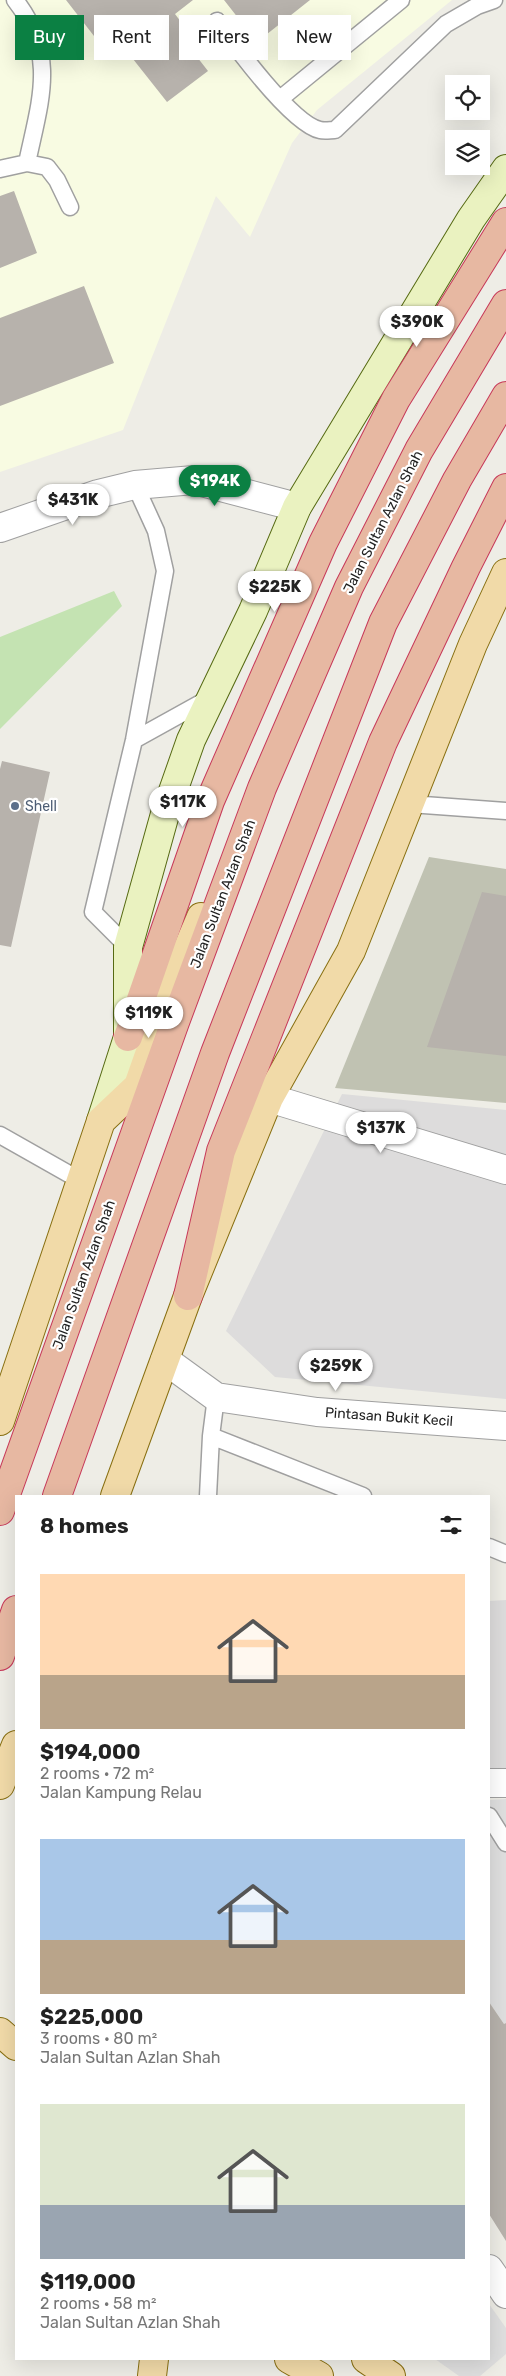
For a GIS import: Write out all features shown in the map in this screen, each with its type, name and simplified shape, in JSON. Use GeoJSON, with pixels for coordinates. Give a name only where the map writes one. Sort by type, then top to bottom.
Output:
{"type":"FeatureCollection","features":[{"type":"Feature","properties":{"kind":"highway"},"geometry":{"type":"LineString","coordinates":[[128,1037],[210,801],[263,676],[324,543],[392,407],[506,222]]}},
{"type":"Feature","properties":{"kind":"highway","name":"Jalan Sultan Azlan Shah"},"geometry":{"type":"LineString","coordinates":[[0,1511],[174,1022],[262,788],[348,587],[419,450],[506,304]]}},
{"type":"Feature","properties":{"kind":"highway"},"geometry":{"type":"LineString","coordinates":[[57,1495],[219,1044],[383,623],[457,480],[506,396]]}},
{"type":"Feature","properties":{"kind":"highway"},"geometry":{"type":"LineString","coordinates":[[188,1296],[221,1151],[307,938],[336,858],[383,742],[466,567],[506,488]]}},
{"type":"Feature","properties":{"kind":"highway"},"geometry":{"type":"LineString","coordinates":[[0,1656],[15,1613]]}},
{"type":"Feature","properties":{"kind":"main road","name":"Jalan Sultan Azlan Shah"},"geometry":{"type":"LineString","coordinates":[[0,1421],[82,1182],[128,1037],[128,947],[165,814],[191,740],[253,611],[297,507],[470,219],[506,169]]}},
{"type":"Feature","properties":{"kind":"main road","name":"Jalan Sultan Azlan Shah"},"geometry":{"type":"LineString","coordinates":[[101,1121],[138,1086],[181,964],[283,716],[357,551],[426,420],[506,290]]}},
{"type":"Feature","properties":{"kind":"main road"},"geometry":{"type":"LineString","coordinates":[[115,1495],[188,1296],[269,1098],[351,951],[473,644],[506,573]]}},
{"type":"Feature","properties":{"kind":"main road"},"geometry":{"type":"LineString","coordinates":[[0,1785],[15,1747]]}},
{"type":"Feature","properties":{"kind":"main road"},"geometry":{"type":"LineString","coordinates":[[152,2376],[154,2360]]}},
{"type":"Feature","properties":{"kind":"main road"},"geometry":{"type":"LineString","coordinates":[[292,2360],[319,2376]]}},
{"type":"Feature","properties":{"kind":"main road"},"geometry":{"type":"LineString","coordinates":[[367,2360],[391,2376]]}},
{"type":"Feature","properties":{"kind":"street"},"geometry":{"type":"LineString","coordinates":[[0,528],[98,494],[135,485],[194,480],[297,507]]}},
{"type":"Feature","properties":{"kind":"street"},"geometry":{"type":"LineString","coordinates":[[269,1098],[506,1170]]}},
{"type":"Feature","properties":{"kind":"street","name":"Pintasan Bukit Kecil"},"geometry":{"type":"LineString","coordinates":[[164,1360],[216,1397],[317,1412],[506,1426]]}},
{"type":"Feature","properties":{"kind":"street"},"geometry":{"type":"LineString","coordinates":[[490,1783],[506,1783]]}},
{"type":"Feature","properties":{"kind":"street"},"geometry":{"type":"LineString","coordinates":[[490,2270],[506,2294]]}},
{"type":"Feature","properties":{"kind":"lane"},"geometry":{"type":"LineString","coordinates":[[14,0],[27,16],[39,42],[44,80],[27,163]]}},
{"type":"Feature","properties":{"kind":"lane"},"geometry":{"type":"LineString","coordinates":[[280,99],[401,0]]}},
{"type":"Feature","properties":{"kind":"lane"},"geometry":{"type":"LineString","coordinates":[[245,60],[280,99],[307,124],[320,130],[335,130],[446,24],[475,3],[494,0]]}},
{"type":"Feature","properties":{"kind":"lane"},"geometry":{"type":"LineString","coordinates":[[0,169],[27,163],[47,167],[58,180],[70,207]]}},
{"type":"Feature","properties":{"kind":"lane"},"geometry":{"type":"LineString","coordinates":[[128,947],[92,912],[134,740],[164,571],[156,531],[135,485]]}},
{"type":"Feature","properties":{"kind":"lane"},"geometry":{"type":"LineString","coordinates":[[134,740],[210,699]]}},
{"type":"Feature","properties":{"kind":"lane"},"geometry":{"type":"LineString","coordinates":[[410,804],[506,811]]}},
{"type":"Feature","properties":{"kind":"lane"},"geometry":{"type":"LineString","coordinates":[[0,1135],[82,1182]]}},
{"type":"Feature","properties":{"kind":"lane"},"geometry":{"type":"LineString","coordinates":[[208,1495],[211,1436],[216,1397]]}},
{"type":"Feature","properties":{"kind":"lane"},"geometry":{"type":"LineString","coordinates":[[211,1436],[360,1495]]}},
{"type":"Feature","properties":{"kind":"lane"},"geometry":{"type":"LineString","coordinates":[[490,1547],[506,1554]]}},
{"type":"Feature","properties":{"kind":"lane"},"geometry":{"type":"LineString","coordinates":[[490,1818],[506,1843]]}},
{"type":"Feature","properties":{"kind":"shaded area"},"geometry":{"type":"Polygon","coordinates":[[[0,0],[452,0],[317,110],[292,143],[250,237],[216,196],[123,430],[0,472],[0,0]]]}},
{"type":"Feature","properties":{"kind":"shaded area"},"geometry":{"type":"Polygon","coordinates":[[[429,857],[506,869],[506,1103],[335,1088],[429,857]]]}},
{"type":"Feature","properties":{"kind":"shaded area"},"geometry":{"type":"Polygon","coordinates":[[[342,1094],[506,1110],[506,1399],[275,1377],[226,1331],[342,1094]]]}},
{"type":"Feature","properties":{"kind":"shaded area"},"geometry":{"type":"Polygon","coordinates":[[[506,1600],[506,1775],[490,1775],[490,1601],[506,1600]]]}},
{"type":"Feature","properties":{"kind":"shaded area"},"geometry":{"type":"Polygon","coordinates":[[[506,1799],[506,2023],[504,2024],[490,2003],[490,1800],[506,1799]]]}},
{"type":"Feature","properties":{"kind":"shaded area"},"geometry":{"type":"Polygon","coordinates":[[[490,2305],[506,2328],[506,2354],[480,2376],[459,2376],[436,2360],[490,2360],[490,2305]]]}},
{"type":"Feature","properties":{"kind":"green space"},"geometry":{"type":"Polygon","coordinates":[[[114,591],[122,606],[0,729],[0,637],[114,591]]]}},
{"type":"Feature","properties":{"kind":"building"},"geometry":{"type":"Polygon","coordinates":[[[66,0],[193,0],[175,14],[179,19],[179,60],[199,60],[208,71],[167,102],[134,60],[169,60],[169,15],[94,15],[94,36],[84,23],[84,15],[78,15],[66,0]]]}},
{"type":"Feature","properties":{"kind":"building"},"geometry":{"type":"Polygon","coordinates":[[[224,0],[310,0],[291,15],[278,15],[278,25],[268,33],[268,15],[236,15],[224,0]]]}},
{"type":"Feature","properties":{"kind":"building"},"geometry":{"type":"Polygon","coordinates":[[[14,191],[37,253],[0,268],[0,196],[14,191]]]}},
{"type":"Feature","properties":{"kind":"building"},"geometry":{"type":"Polygon","coordinates":[[[84,286],[114,363],[0,406],[0,318],[84,286]]]}},
{"type":"Feature","properties":{"kind":"building"},"geometry":{"type":"Polygon","coordinates":[[[2,761],[50,772],[11,947],[0,945],[0,769],[2,761]]]}},
{"type":"Feature","properties":{"kind":"building"},"geometry":{"type":"Polygon","coordinates":[[[482,892],[506,896],[506,1056],[427,1047],[482,892]]]}},
{"type":"Feature","properties":{"kind":"building"},"geometry":{"type":"Polygon","coordinates":[[[490,2003],[504,2024],[506,2023],[506,2241],[490,2216],[490,2003]]]}},
{"type":"Feature","properties":{"kind":"place","name":"Shell"},"geometry":{"type":"Point","coordinates":[15,806]}}]}
